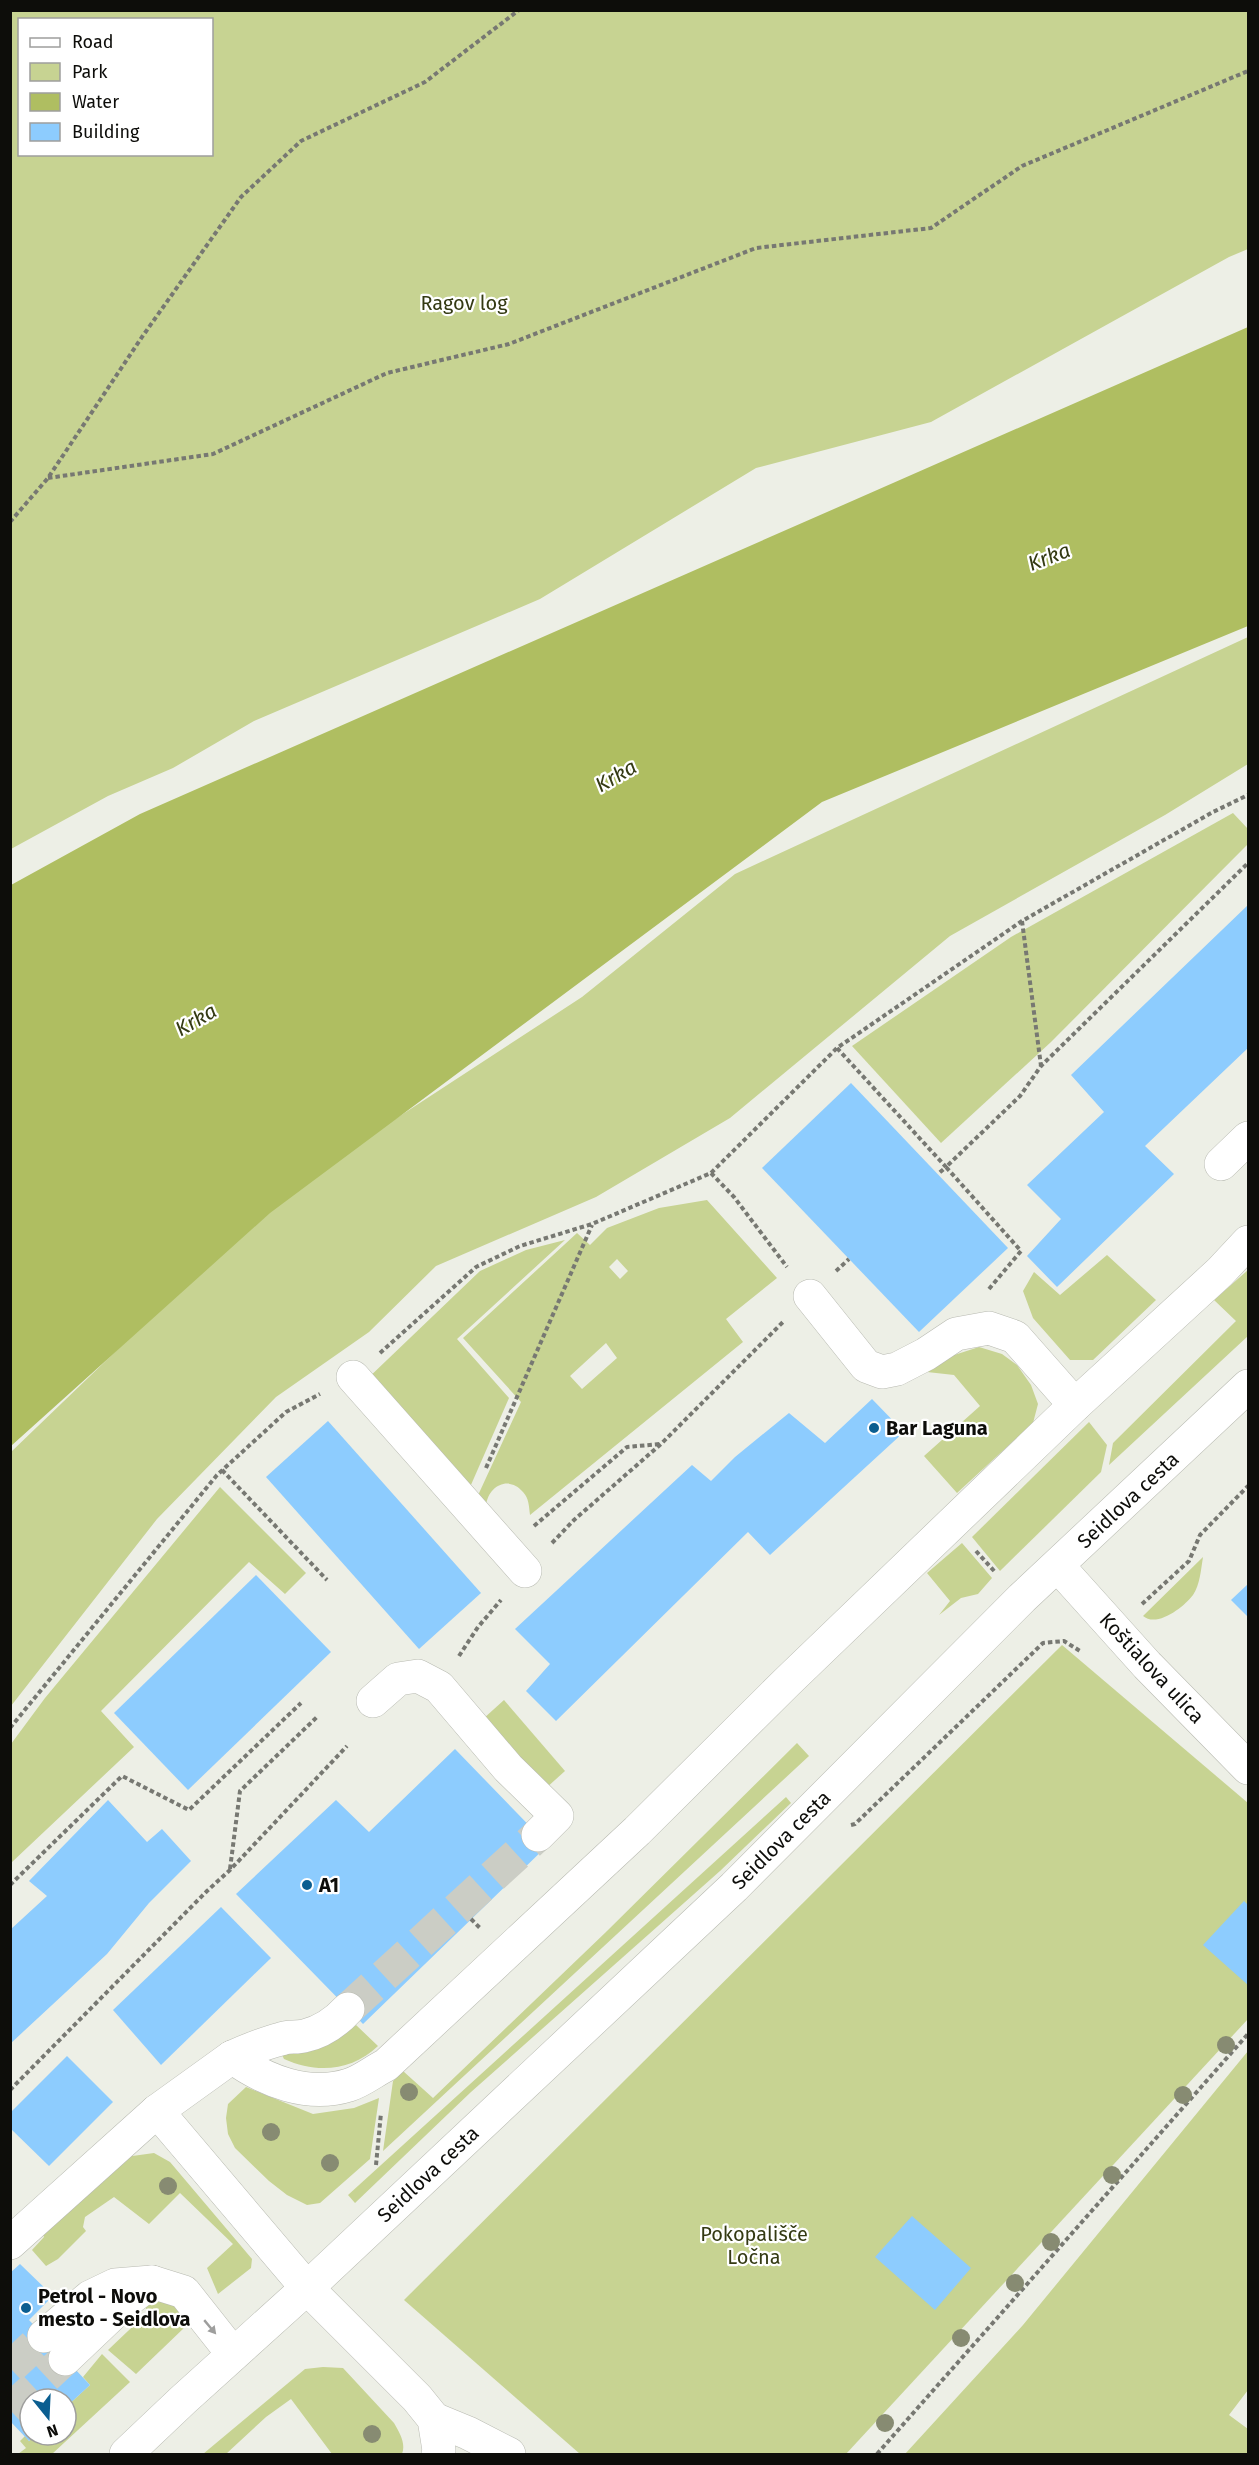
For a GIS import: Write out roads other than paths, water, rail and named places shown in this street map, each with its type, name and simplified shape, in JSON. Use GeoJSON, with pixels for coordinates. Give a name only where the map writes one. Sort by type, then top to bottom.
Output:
{"type":"FeatureCollection","features":[{"type":"Feature","properties":{"kind":"street"},"geometry":{"type":"LineString","coordinates":[[1221,1164],[1248,1138]]}},
{"type":"Feature","properties":{"kind":"street"},"geometry":{"type":"LineString","coordinates":[[232,2057],[254,2073],[298,2088],[320,2090],[350,2085],[386,2065],[637,1831],[787,1682],[1075,1405],[1220,1272],[1248,1242]]}},
{"type":"Feature","properties":{"kind":"street"},"geometry":{"type":"LineString","coordinates":[[810,1296],[866,1366],[882,1372],[897,1369],[926,1354],[956,1334],[989,1328],[1015,1337],[1075,1405]]}},
{"type":"Feature","properties":{"kind":"street"},"geometry":{"type":"LineString","coordinates":[[353,1377],[516,1562]]}},
{"type":"Feature","properties":{"kind":"street","name":"Seidlova cesta"},"geometry":{"type":"LineString","coordinates":[[126,2454],[308,2288],[734,1887],[1022,1598],[1248,1386]]}},
{"type":"Feature","properties":{"kind":"street","name":"Koštialova ulica"},"geometry":{"type":"LineString","coordinates":[[1058,1566],[1147,1665],[1248,1768]]}},
{"type":"Feature","properties":{"kind":"street"},"geometry":{"type":"LineString","coordinates":[[373,1701],[398,1679],[418,1676],[439,1687],[508,1768],[557,1816],[538,1835]]}},
{"type":"Feature","properties":{"kind":"street"},"geometry":{"type":"LineString","coordinates":[[10,2243],[157,2111],[232,2057],[276,2040],[304,2036],[324,2029],[338,2020],[348,2009]]}},
{"type":"Feature","properties":{"kind":"street"},"geometry":{"type":"LineString","coordinates":[[157,2111],[308,2288],[417,2398],[434,2420],[438,2454]]}},
{"type":"Feature","properties":{"kind":"street"},"geometry":{"type":"LineString","coordinates":[[55,2347],[90,2297],[115,2284],[152,2282],[184,2292],[233,2354]]}},
{"type":"Feature","properties":{"kind":"street"},"geometry":{"type":"LineString","coordinates":[[434,2420],[468,2433],[509,2454]]}},
{"type":"Feature","properties":{"kind":"water","name":"Krka"},"geometry":{"type":"Polygon","coordinates":[[[1248,327],[1248,626],[822,802],[270,1213],[11,1446],[11,885],[140,814],[1248,327]]]}},
{"type":"Feature","properties":{"kind":"tunnel"},"geometry":{"type":"LineString","coordinates":[[348,2009],[538,1835]]}},
{"type":"Feature","properties":{"kind":"tunnel"},"geometry":{"type":"LineString","coordinates":[[10,2368],[44,2336]]}},
{"type":"Feature","properties":{"kind":"tunnel"},"geometry":{"type":"LineString","coordinates":[[10,2410],[65,2359]]}},
{"type":"Feature","properties":{"kind":"place","name":"Bar Laguna"},"geometry":{"type":"Point","coordinates":[874,1428]}},
{"type":"Feature","properties":{"kind":"place","name":"A1"},"geometry":{"type":"Point","coordinates":[307,1885]}},
{"type":"Feature","properties":{"kind":"place","name":"Petrol - Novo mesto - Seidlova"},"geometry":{"type":"Point","coordinates":[26,2308]}},
{"type":"Feature","properties":{"kind":"park label","name":"Ragov log"},"geometry":{"type":"Point","coordinates":[464,303]}},
{"type":"Feature","properties":{"kind":"park label","name":"Pokopališče Ločna"},"geometry":{"type":"Point","coordinates":[754,2246]}}]}
